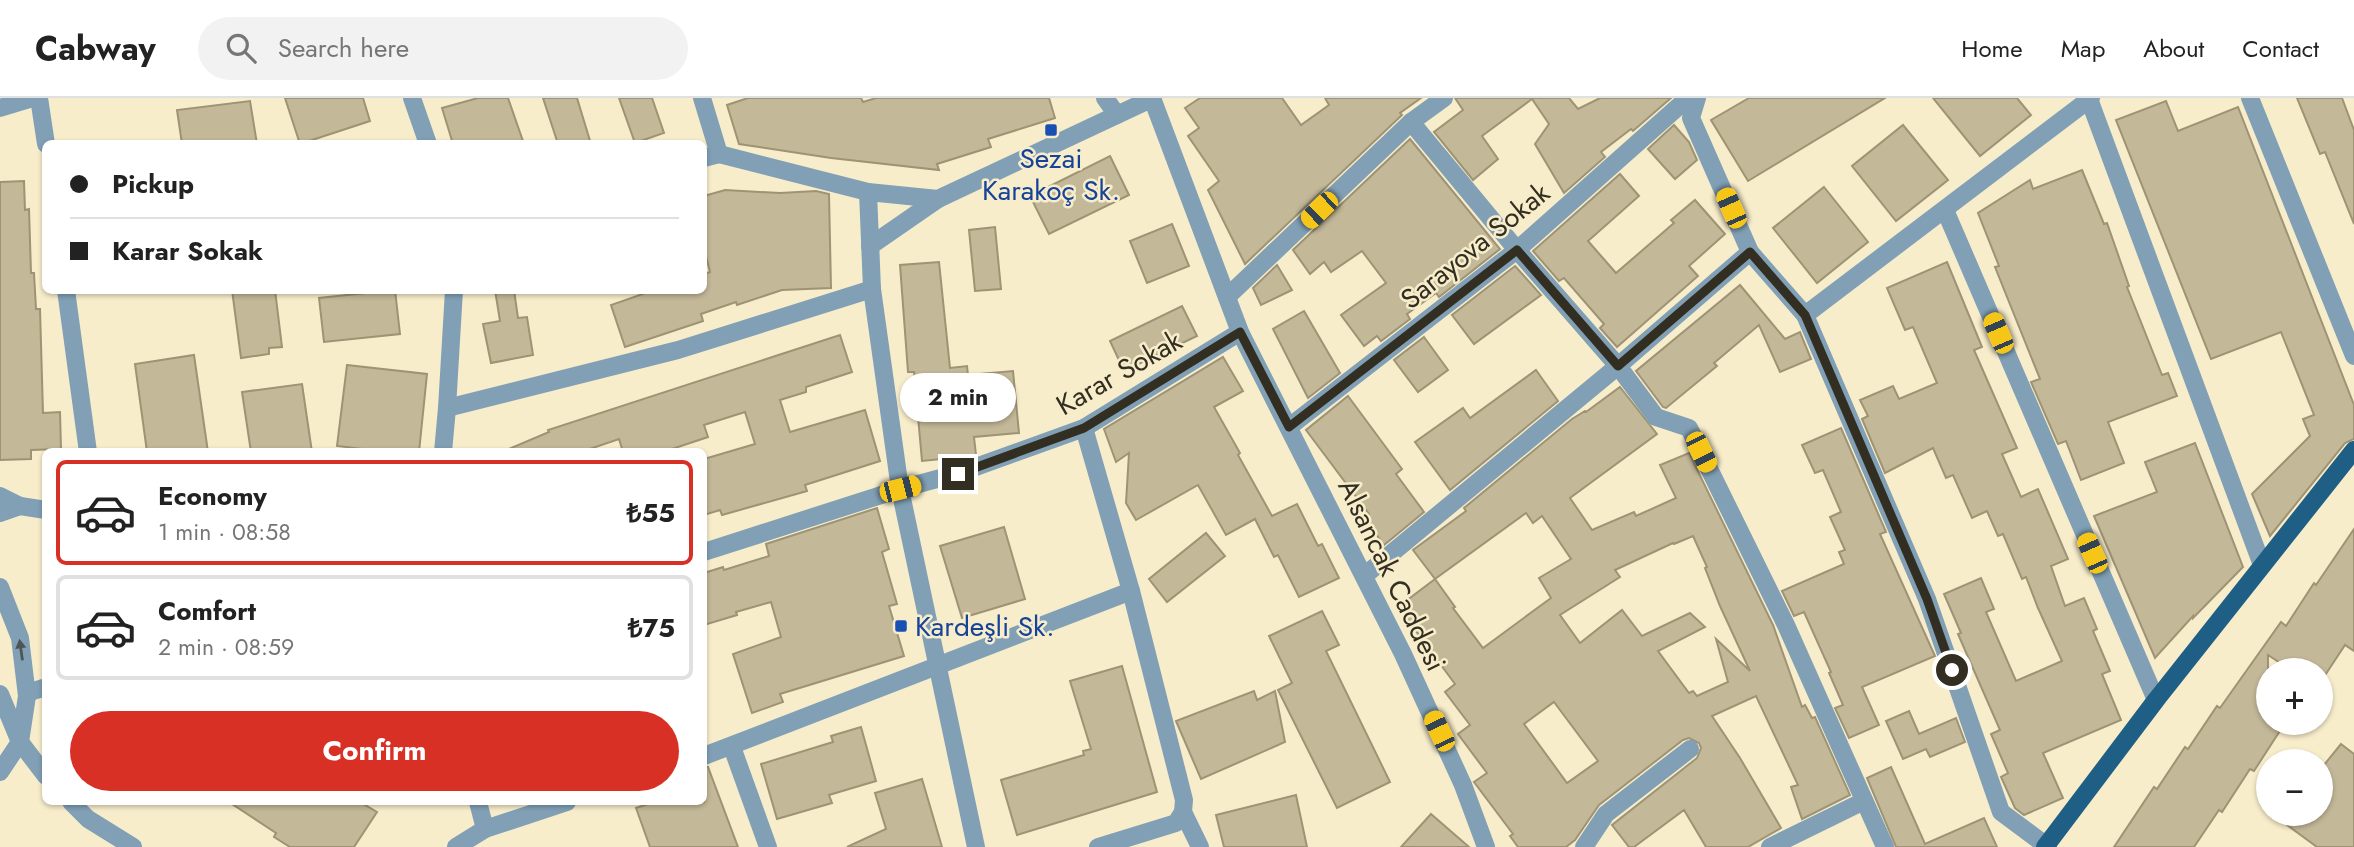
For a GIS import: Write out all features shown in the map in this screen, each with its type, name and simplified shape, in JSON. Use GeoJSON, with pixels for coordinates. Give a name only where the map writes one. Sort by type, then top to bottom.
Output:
{"type":"FeatureCollection","features":[{"type":"Feature","properties":{"kind":"main road"},"geometry":{"type":"LineString","coordinates":[[2047,846],[2155,700],[2354,450]]}},
{"type":"Feature","properties":{"kind":"street"},"geometry":{"type":"LineString","coordinates":[[0,108],[33,98]]}},
{"type":"Feature","properties":{"kind":"street"},"geometry":{"type":"LineString","coordinates":[[40,98],[45,140]]}},
{"type":"Feature","properties":{"kind":"street"},"geometry":{"type":"LineString","coordinates":[[412,98],[427,140]]}},
{"type":"Feature","properties":{"kind":"street"},"geometry":{"type":"LineString","coordinates":[[702,98],[711,156],[868,192],[938,199]]}},
{"type":"Feature","properties":{"kind":"street"},"geometry":{"type":"LineString","coordinates":[[1105,98],[1117,115]]}},
{"type":"Feature","properties":{"kind":"street"},"geometry":{"type":"LineString","coordinates":[[870,246],[938,199],[1152,98]]}},
{"type":"Feature","properties":{"kind":"street","name":"Alsancak Caddesi"},"geometry":{"type":"LineString","coordinates":[[1152,98],[1240,332],[1404,654],[1463,785],[1486,847]]}},
{"type":"Feature","properties":{"kind":"street"},"geometry":{"type":"LineString","coordinates":[[1227,297],[1411,122],[1444,98]]}},
{"type":"Feature","properties":{"kind":"street","name":"Sarayova Sokak"},"geometry":{"type":"LineString","coordinates":[[1289,427],[1517,250],[1688,98]]}},
{"type":"Feature","properties":{"kind":"street"},"geometry":{"type":"LineString","coordinates":[[1697,98],[1692,118],[1750,252],[1805,315],[1927,599],[2001,812],[2047,846]]}},
{"type":"Feature","properties":{"kind":"street"},"geometry":{"type":"LineString","coordinates":[[2250,98],[2354,356]]}},
{"type":"Feature","properties":{"kind":"street"},"geometry":{"type":"LineString","coordinates":[[1805,315],[2090,99],[2262,565]]}},
{"type":"Feature","properties":{"kind":"street"},"geometry":{"type":"LineString","coordinates":[[1411,122],[1618,366],[1656,417],[1689,428],[1786,625],[1885,847]]}},
{"type":"Feature","properties":{"kind":"street"},"geometry":{"type":"LineString","coordinates":[[868,192],[872,289],[900,489],[976,847]]}},
{"type":"Feature","properties":{"kind":"street"},"geometry":{"type":"LineString","coordinates":[[1945,210],[2155,700]]}},
{"type":"Feature","properties":{"kind":"street"},"geometry":{"type":"LineString","coordinates":[[1364,576],[1618,366],[1750,252]]}},
{"type":"Feature","properties":{"kind":"street"},"geometry":{"type":"LineString","coordinates":[[447,408],[678,350],[872,289]]}},
{"type":"Feature","properties":{"kind":"street"},"geometry":{"type":"LineString","coordinates":[[67,294],[87,448]]}},
{"type":"Feature","properties":{"kind":"street"},"geometry":{"type":"LineString","coordinates":[[443,448],[454,294]]}},
{"type":"Feature","properties":{"kind":"street","name":"Karar Sokak"},"geometry":{"type":"LineString","coordinates":[[707,551],[900,489],[958,474],[1084,428],[1240,332]]}},
{"type":"Feature","properties":{"kind":"street"},"geometry":{"type":"LineString","coordinates":[[1084,428],[1131,591],[1184,800],[1183,812],[1176,823],[1098,847]]}},
{"type":"Feature","properties":{"kind":"street"},"geometry":{"type":"LineString","coordinates":[[0,496],[20,506],[42,509]]}},
{"type":"Feature","properties":{"kind":"street"},"geometry":{"type":"LineString","coordinates":[[0,513],[20,506]]}},
{"type":"Feature","properties":{"kind":"street"},"geometry":{"type":"LineString","coordinates":[[0,586],[20,638],[27,693],[20,741],[0,772]]}},
{"type":"Feature","properties":{"kind":"street"},"geometry":{"type":"LineString","coordinates":[[707,755],[1131,591]]}},
{"type":"Feature","properties":{"kind":"street"},"geometry":{"type":"LineString","coordinates":[[27,693],[42,688]]}},
{"type":"Feature","properties":{"kind":"street"},"geometry":{"type":"LineString","coordinates":[[0,694],[20,741],[42,771]]}},
{"type":"Feature","properties":{"kind":"street"},"geometry":{"type":"LineString","coordinates":[[732,747],[768,847]]}},
{"type":"Feature","properties":{"kind":"street"},"geometry":{"type":"LineString","coordinates":[[1584,847],[1606,814],[1689,749]]}},
{"type":"Feature","properties":{"kind":"street"},"geometry":{"type":"LineString","coordinates":[[1770,847],[1864,801]]}},
{"type":"Feature","properties":{"kind":"street"},"geometry":{"type":"LineString","coordinates":[[74,805],[88,818],[133,847]]}},
{"type":"Feature","properties":{"kind":"street"},"geometry":{"type":"LineString","coordinates":[[479,805],[485,829]]}},
{"type":"Feature","properties":{"kind":"street"},"geometry":{"type":"LineString","coordinates":[[456,847],[485,829],[558,805]]}},
{"type":"Feature","properties":{"kind":"street"},"geometry":{"type":"LineString","coordinates":[[1183,812],[1200,847]]}},
{"type":"Feature","properties":{"kind":"building"},"geometry":{"type":"Polygon","coordinates":[[[285,98],[363,98],[370,121],[312,140],[299,140],[285,98]]]}},
{"type":"Feature","properties":{"kind":"building"},"geometry":{"type":"Polygon","coordinates":[[[478,98],[508,98],[523,140],[452,140],[442,108],[478,98]]]}},
{"type":"Feature","properties":{"kind":"building"},"geometry":{"type":"Polygon","coordinates":[[[543,98],[577,98],[590,140],[557,140],[543,98]]]}},
{"type":"Feature","properties":{"kind":"building"},"geometry":{"type":"Polygon","coordinates":[[[619,98],[652,98],[664,133],[644,140],[634,140],[619,98]]]}},
{"type":"Feature","properties":{"kind":"building"},"geometry":{"type":"Polygon","coordinates":[[[748,98],[861,98],[863,102],[876,98],[1049,98],[1055,118],[988,139],[991,147],[937,164],[939,170],[739,144],[727,105],[748,98]]]}},
{"type":"Feature","properties":{"kind":"building"},"geometry":{"type":"Polygon","coordinates":[[[1200,98],[1282,98],[1301,125],[1329,105],[1325,98],[1421,98],[1400,113],[1402,115],[1245,264],[1208,190],[1219,181],[1188,136],[1199,128],[1185,108],[1200,98]]]}},
{"type":"Feature","properties":{"kind":"building"},"geometry":{"type":"Polygon","coordinates":[[[1455,98],[1569,98],[1578,109],[1600,98],[1671,98],[1633,131],[1631,129],[1601,152],[1605,157],[1564,193],[1535,144],[1549,124],[1532,99],[1482,136],[1498,159],[1473,180],[1434,132],[1463,110],[1455,98]]]}},
{"type":"Feature","properties":{"kind":"building"},"geometry":{"type":"Polygon","coordinates":[[[1749,98],[1885,98],[1748,181],[1711,120],[1749,98]]]}},
{"type":"Feature","properties":{"kind":"building"},"geometry":{"type":"Polygon","coordinates":[[[1933,98],[2017,98],[2031,115],[1980,156],[1933,98]]]}},
{"type":"Feature","properties":{"kind":"building"},"geometry":{"type":"Polygon","coordinates":[[[2297,98],[2342,98],[2354,130],[2354,224],[2325,152],[2320,154],[2297,98]]]}},
{"type":"Feature","properties":{"kind":"building"},"geometry":{"type":"Polygon","coordinates":[[[250,101],[256,140],[181,140],[177,110],[250,101]]]}},
{"type":"Feature","properties":{"kind":"building"},"geometry":{"type":"Polygon","coordinates":[[[2166,101],[2178,131],[2238,107],[2354,405],[2354,439],[2345,443],[2270,536],[2252,494],[2310,436],[2303,419],[2314,415],[2281,332],[2211,359],[2116,120],[2166,101]]]}},
{"type":"Feature","properties":{"kind":"building"},"geometry":{"type":"Polygon","coordinates":[[[1674,125],[1689,142],[1697,160],[1675,179],[1648,149],[1674,125]]]}},
{"type":"Feature","properties":{"kind":"building"},"geometry":{"type":"Polygon","coordinates":[[[1903,125],[1948,180],[1896,221],[1852,166],[1903,125]]]}},
{"type":"Feature","properties":{"kind":"building"},"geometry":{"type":"Polygon","coordinates":[[[1410,139],[1500,249],[1439,297],[1436,293],[1407,314],[1410,319],[1381,341],[1377,336],[1364,346],[1341,315],[1386,283],[1362,251],[1331,272],[1324,262],[1310,274],[1293,250],[1410,139]]]}},
{"type":"Feature","properties":{"kind":"building"},"geometry":{"type":"Polygon","coordinates":[[[1110,156],[1129,195],[1049,234],[1030,196],[1110,156]]]}},
{"type":"Feature","properties":{"kind":"building"},"geometry":{"type":"Polygon","coordinates":[[[2082,170],[2104,224],[2107,223],[2129,286],[2127,287],[2162,375],[2168,373],[2177,396],[2108,422],[2124,463],[2081,480],[2066,441],[2058,444],[2031,382],[2040,379],[1995,267],[1999,266],[1978,213],[2030,180],[2033,189],[2082,170]]]}},
{"type":"Feature","properties":{"kind":"building"},"geometry":{"type":"Polygon","coordinates":[[[1620,174],[1639,196],[1588,241],[1616,273],[1674,223],[1671,220],[1695,200],[1725,234],[1689,266],[1698,276],[1617,347],[1600,328],[1604,324],[1564,278],[1559,281],[1533,251],[1620,174]]]}},
{"type":"Feature","properties":{"kind":"building"},"geometry":{"type":"Polygon","coordinates":[[[24,181],[25,210],[29,209],[31,273],[34,273],[36,309],[40,309],[43,413],[60,412],[61,448],[31,450],[31,459],[0,460],[0,182],[24,181]]]}},
{"type":"Feature","properties":{"kind":"building"},"geometry":{"type":"Polygon","coordinates":[[[1824,187],[1868,242],[1817,283],[1773,228],[1824,187]]]}},
{"type":"Feature","properties":{"kind":"building"},"geometry":{"type":"Polygon","coordinates":[[[725,190],[780,193],[816,191],[829,194],[831,288],[782,290],[737,305],[736,302],[701,314],[703,321],[625,347],[611,305],[643,294],[707,294],[707,273],[710,272],[707,260],[707,195],[725,190]]]}},
{"type":"Feature","properties":{"kind":"building"},"geometry":{"type":"Polygon","coordinates":[[[1172,224],[1189,266],[1147,283],[1130,241],[1172,224]]]}},
{"type":"Feature","properties":{"kind":"building"},"geometry":{"type":"Polygon","coordinates":[[[995,227],[1001,289],[975,291],[969,230],[995,227]]]}},
{"type":"Feature","properties":{"kind":"building"},"geometry":{"type":"Polygon","coordinates":[[[939,262],[950,368],[967,366],[968,375],[1013,371],[1019,433],[974,437],[976,455],[973,456],[922,461],[914,372],[908,372],[900,265],[939,262]]]}},
{"type":"Feature","properties":{"kind":"building"},"geometry":{"type":"Polygon","coordinates":[[[1947,262],[1982,347],[1974,350],[2017,448],[2002,454],[2021,497],[2038,489],[2068,559],[2051,566],[2065,606],[2084,598],[2097,629],[2093,631],[2110,671],[2102,674],[2121,720],[2043,753],[2063,798],[2024,815],[2015,808],[2001,777],[2008,773],[1991,734],[2000,730],[1958,634],[1961,633],[1944,594],[1981,578],[1994,609],[1986,612],[2016,681],[2062,661],[2026,577],[2022,579],[2003,534],[1998,536],[1987,511],[1972,518],[1953,475],[1946,478],[1933,448],[1885,473],[1862,419],[1868,416],[1860,400],[1893,386],[1899,399],[1937,383],[1913,327],[1905,330],[1887,288],[1947,262]]]}},
{"type":"Feature","properties":{"kind":"building"},"geometry":{"type":"Polygon","coordinates":[[[1277,265],[1292,290],[1261,305],[1253,288],[1277,265]]]}},
{"type":"Feature","properties":{"kind":"building"},"geometry":{"type":"Polygon","coordinates":[[[1515,266],[1541,295],[1474,344],[1452,315],[1515,266]]]}},
{"type":"Feature","properties":{"kind":"building"},"geometry":{"type":"Polygon","coordinates":[[[1740,285],[1785,339],[1800,332],[1811,359],[1780,372],[1759,325],[1714,363],[1717,366],[1666,408],[1663,407],[1636,371],[1740,285]]]}},
{"type":"Feature","properties":{"kind":"building"},"geometry":{"type":"Polygon","coordinates":[[[233,294],[275,294],[282,347],[269,348],[269,354],[241,358],[233,294]]]}},
{"type":"Feature","properties":{"kind":"building"},"geometry":{"type":"Polygon","coordinates":[[[395,294],[400,334],[324,342],[319,298],[395,294]]]}},
{"type":"Feature","properties":{"kind":"building"},"geometry":{"type":"Polygon","coordinates":[[[496,294],[515,294],[518,318],[527,317],[533,355],[491,363],[483,324],[500,321],[496,294]]]}},
{"type":"Feature","properties":{"kind":"building"},"geometry":{"type":"Polygon","coordinates":[[[1182,306],[1197,336],[1124,371],[1110,341],[1182,306]]]}},
{"type":"Feature","properties":{"kind":"building"},"geometry":{"type":"Polygon","coordinates":[[[1304,311],[1340,373],[1308,398],[1273,329],[1304,311]]]}},
{"type":"Feature","properties":{"kind":"building"},"geometry":{"type":"Polygon","coordinates":[[[840,335],[852,372],[806,387],[806,392],[780,400],[790,432],[865,410],[880,461],[805,485],[807,491],[722,515],[720,510],[707,514],[707,458],[755,444],[745,412],[704,425],[708,437],[675,448],[622,448],[619,439],[593,448],[511,448],[549,432],[548,430],[840,335]]]}},
{"type":"Feature","properties":{"kind":"building"},"geometry":{"type":"Polygon","coordinates":[[[1424,337],[1448,370],[1418,392],[1394,360],[1424,337]]]}},
{"type":"Feature","properties":{"kind":"building"},"geometry":{"type":"Polygon","coordinates":[[[194,355],[207,448],[146,448],[135,364],[194,355]]]}},
{"type":"Feature","properties":{"kind":"building"},"geometry":{"type":"Polygon","coordinates":[[[1223,357],[1243,391],[1214,407],[1240,453],[1238,455],[1272,516],[1297,504],[1318,546],[1322,544],[1339,578],[1299,597],[1278,555],[1274,557],[1255,519],[1226,535],[1198,485],[1136,520],[1126,503],[1129,453],[1116,462],[1104,429],[1223,357]]]}},
{"type":"Feature","properties":{"kind":"building"},"geometry":{"type":"Polygon","coordinates":[[[347,365],[427,374],[419,448],[337,446],[347,365]]]}},
{"type":"Feature","properties":{"kind":"building"},"geometry":{"type":"Polygon","coordinates":[[[1536,370],[1558,401],[1450,490],[1415,442],[1463,408],[1470,418],[1536,370]]]}},
{"type":"Feature","properties":{"kind":"building"},"geometry":{"type":"Polygon","coordinates":[[[302,384],[311,448],[250,448],[242,392],[302,384]]]}},
{"type":"Feature","properties":{"kind":"building"},"geometry":{"type":"Polygon","coordinates":[[[1620,387],[1657,434],[1570,498],[1592,530],[1634,512],[1636,516],[1676,498],[1660,465],[1689,453],[1773,625],[1802,707],[1805,705],[1812,718],[1815,717],[1850,795],[1802,819],[1791,787],[1798,785],[1756,696],[1712,716],[1781,828],[1748,847],[1706,847],[1684,810],[1634,847],[1629,847],[1612,825],[1697,758],[1701,748],[1699,743],[1689,738],[1599,805],[1575,840],[1566,847],[1518,847],[1510,836],[1513,834],[1474,782],[1487,773],[1458,734],[1470,725],[1445,692],[1455,684],[1398,607],[1435,579],[1413,550],[1466,511],[1464,508],[1572,419],[1620,387]],[[1526,513],[1435,579],[1483,648],[1551,598],[1539,578],[1571,559],[1542,516],[1533,523],[1526,513]],[[1693,536],[1615,570],[1620,577],[1560,615],[1580,643],[1622,610],[1642,636],[1690,613],[1705,627],[1658,651],[1689,693],[1693,691],[1697,696],[1728,682],[1716,639],[1750,671],[1720,606],[1693,536]],[[1554,702],[1524,724],[1567,783],[1598,761],[1554,702]]]}},
{"type":"Feature","properties":{"kind":"building"},"geometry":{"type":"Polygon","coordinates":[[[1348,396],[1402,469],[1396,474],[1424,512],[1384,545],[1364,518],[1369,514],[1306,430],[1348,396]]]}},
{"type":"Feature","properties":{"kind":"building"},"geometry":{"type":"Polygon","coordinates":[[[1841,428],[1886,532],[1880,534],[1935,656],[1862,687],[1879,725],[1849,738],[1835,708],[1843,705],[1804,612],[1794,616],[1782,591],[1844,564],[1839,552],[1845,550],[1830,517],[1841,512],[1823,470],[1815,473],[1802,445],[1841,428]]]}},
{"type":"Feature","properties":{"kind":"building"},"geometry":{"type":"Polygon","coordinates":[[[2195,443],[2243,567],[2155,658],[2094,516],[2157,492],[2145,462],[2195,443]]]}},
{"type":"Feature","properties":{"kind":"building"},"geometry":{"type":"Polygon","coordinates":[[[877,508],[889,549],[882,552],[897,604],[889,606],[904,656],[780,694],[783,702],[752,713],[733,654],[781,637],[771,602],[707,624],[707,572],[723,567],[724,570],[769,556],[766,544],[877,508]]]}},
{"type":"Feature","properties":{"kind":"building"},"geometry":{"type":"Polygon","coordinates":[[[1004,527],[1025,599],[962,618],[940,546],[1004,527]]]}},
{"type":"Feature","properties":{"kind":"building"},"geometry":{"type":"Polygon","coordinates":[[[2354,529],[2354,651],[2345,645],[2333,663],[2333,658],[2273,658],[2268,655],[2268,658],[2256,658],[2256,735],[2277,735],[2268,749],[2256,749],[2254,771],[2250,769],[2222,812],[2219,810],[2194,847],[2114,847],[2154,787],[2157,789],[2217,706],[2220,708],[2281,622],[2286,626],[2314,583],[2316,585],[2354,529]]]}},
{"type":"Feature","properties":{"kind":"building"},"geometry":{"type":"Polygon","coordinates":[[[1206,533],[1225,556],[1167,602],[1149,579],[1206,533]]]}},
{"type":"Feature","properties":{"kind":"building"},"geometry":{"type":"Polygon","coordinates":[[[1322,611],[1339,645],[1326,651],[1390,782],[1337,808],[1278,690],[1292,683],[1269,636],[1322,611]]]}},
{"type":"Feature","properties":{"kind":"building"},"geometry":{"type":"Polygon","coordinates":[[[1122,666],[1157,792],[1017,835],[1001,780],[1084,755],[1083,751],[1091,749],[1070,681],[1122,666]]]}},
{"type":"Feature","properties":{"kind":"building"},"geometry":{"type":"Polygon","coordinates":[[[1254,691],[1257,700],[1275,691],[1285,742],[1201,779],[1176,721],[1254,691]]]}},
{"type":"Feature","properties":{"kind":"building"},"geometry":{"type":"Polygon","coordinates":[[[1909,711],[1919,734],[1956,718],[1965,742],[1930,757],[1926,749],[1903,759],[1886,721],[1909,711]]]}},
{"type":"Feature","properties":{"kind":"building"},"geometry":{"type":"Polygon","coordinates":[[[861,727],[876,781],[829,795],[832,803],[777,819],[761,764],[833,742],[831,736],[861,727]]]}},
{"type":"Feature","properties":{"kind":"building"},"geometry":{"type":"Polygon","coordinates":[[[2341,744],[2354,754],[2354,847],[2317,847],[2288,826],[2333,826],[2333,754],[2341,744]]]}},
{"type":"Feature","properties":{"kind":"building"},"geometry":{"type":"Polygon","coordinates":[[[708,767],[738,847],[650,847],[636,808],[645,805],[707,805],[708,767]]]}},
{"type":"Feature","properties":{"kind":"building"},"geometry":{"type":"Polygon","coordinates":[[[1891,767],[1925,844],[1984,818],[1997,847],[1896,847],[1867,778],[1891,767]]]}},
{"type":"Feature","properties":{"kind":"building"},"geometry":{"type":"Polygon","coordinates":[[[922,779],[942,847],[847,847],[886,829],[875,793],[922,779]]]}},
{"type":"Feature","properties":{"kind":"building"},"geometry":{"type":"Polygon","coordinates":[[[1296,795],[1307,847],[1224,847],[1216,815],[1296,795]]]}},
{"type":"Feature","properties":{"kind":"building"},"geometry":{"type":"Polygon","coordinates":[[[234,805],[365,805],[377,812],[354,847],[290,847],[274,837],[276,833],[234,805]]]}},
{"type":"Feature","properties":{"kind":"building"},"geometry":{"type":"Polygon","coordinates":[[[1431,814],[1469,847],[1401,847],[1431,814]]]}},
{"type":"Feature","properties":{"kind":"place","name":"Sezai Karakoç Sk."},"geometry":{"type":"Point","coordinates":[1051,130]}},
{"type":"Feature","properties":{"kind":"place","name":"Kardeşli Sk."},"geometry":{"type":"Point","coordinates":[901,626]}},
{"type":"Feature","properties":{"kind":"route"},"geometry":{"type":"LineString","coordinates":[[958,474],[1084,428],[1240,332],[1289,427],[1517,250],[1618,366],[1750,252],[1805,315],[1927,599],[1952,670]]}}]}
